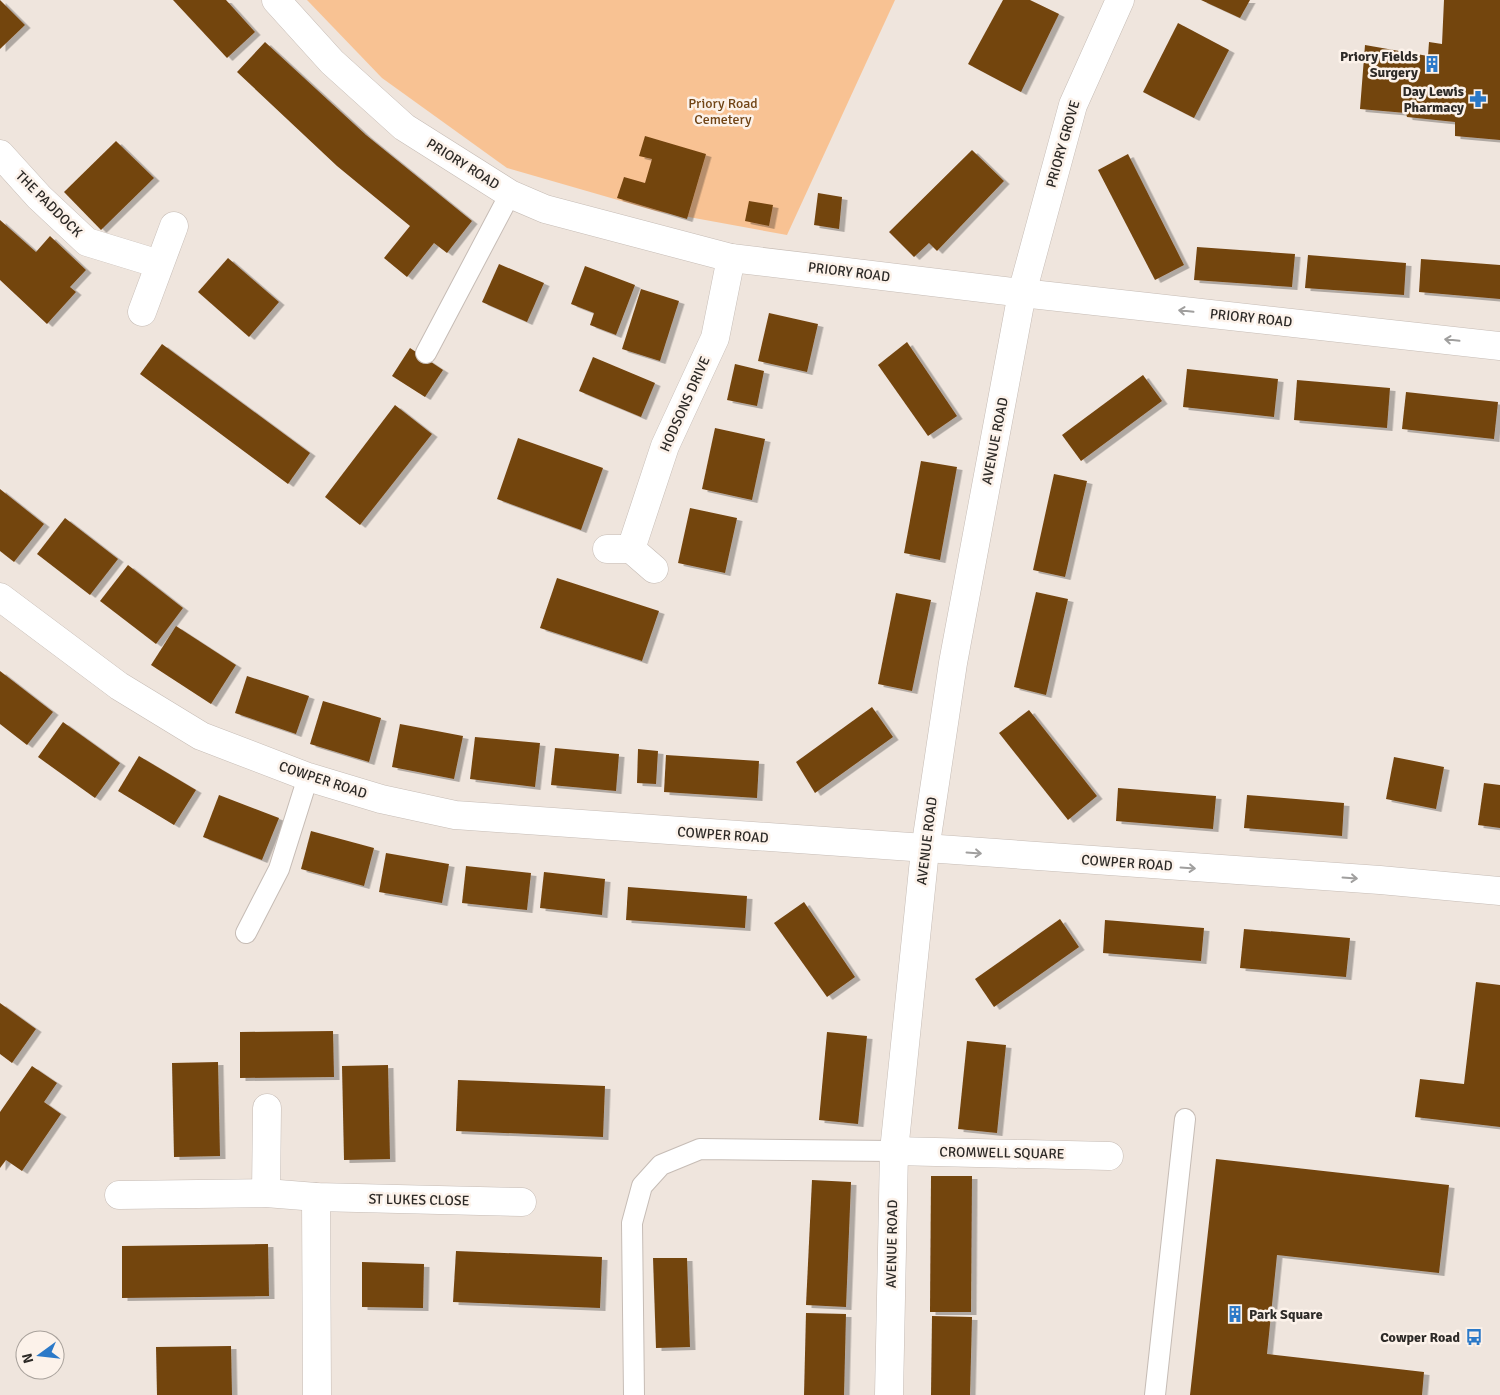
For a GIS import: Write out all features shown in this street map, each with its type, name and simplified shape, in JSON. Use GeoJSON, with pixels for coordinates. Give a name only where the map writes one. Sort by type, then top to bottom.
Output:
{"type":"FeatureCollection","features":[{"type":"Feature","properties":{"kind":"street","name":"PRIORY ROAD"},"geometry":{"type":"LineString","coordinates":[[276,0],[332,62],[404,127],[510,194],[545,209],[731,258],[1022,293],[1500,346]]}},
{"type":"Feature","properties":{"kind":"street","name":"PRIORY GROVE"},"geometry":{"type":"LineString","coordinates":[[1022,293],[1073,104],[1120,0]]}},
{"type":"Feature","properties":{"kind":"street","name":"THE PADDOCK"},"geometry":{"type":"LineString","coordinates":[[0,154],[38,197],[87,242],[159,264]]}},
{"type":"Feature","properties":{"kind":"street"},"geometry":{"type":"LineString","coordinates":[[142,312],[174,226]]}},
{"type":"Feature","properties":{"kind":"street","name":"HODSONS DRIVE"},"geometry":{"type":"LineString","coordinates":[[654,570],[619,549],[664,446],[715,338],[731,258]]}},
{"type":"Feature","properties":{"kind":"street","name":"AVENUE ROAD"},"geometry":{"type":"LineString","coordinates":[[889,1395],[894,1151],[925,850],[953,662],[1022,293]]}},
{"type":"Feature","properties":{"kind":"street","name":"COWPER ROAD"},"geometry":{"type":"LineString","coordinates":[[0,597],[119,686],[201,736],[308,777],[381,799],[455,815],[925,850],[1380,880],[1500,891]]}},
{"type":"Feature","properties":{"kind":"street"},"geometry":{"type":"LineString","coordinates":[[266,1193],[267,1108]]}},
{"type":"Feature","properties":{"kind":"street","name":"CROMWELL SQUARE"},"geometry":{"type":"LineString","coordinates":[[894,1151],[1109,1156]]}},
{"type":"Feature","properties":{"kind":"street","name":"ST LUKES CLOSE"},"geometry":{"type":"LineString","coordinates":[[119,1195],[266,1193],[316,1197],[522,1202]]}},
{"type":"Feature","properties":{"kind":"street"},"geometry":{"type":"LineString","coordinates":[[316,1197],[317,1395]]}},
{"type":"Feature","properties":{"kind":"lane"},"geometry":{"type":"LineString","coordinates":[[426,353],[510,194]]}},
{"type":"Feature","properties":{"kind":"lane"},"geometry":{"type":"LineString","coordinates":[[246,933],[279,869],[308,777]]}},
{"type":"Feature","properties":{"kind":"lane"},"geometry":{"type":"LineString","coordinates":[[1156,1395],[1185,1119]]}},
{"type":"Feature","properties":{"kind":"lane"},"geometry":{"type":"LineString","coordinates":[[634,1395],[632,1223],[642,1186],[661,1165],[700,1149],[894,1151]]}},
{"type":"Feature","properties":{"kind":"green space","name":"Priory Road Cemetery"},"geometry":{"type":"Polygon","coordinates":[[[307,0],[895,0],[787,235],[656,211],[507,168],[382,78],[307,0]]]}},
{"type":"Feature","properties":{"kind":"building"},"geometry":{"type":"Polygon","coordinates":[[[0,0],[25,25],[0,49],[0,0]]]}},
{"type":"Feature","properties":{"kind":"building"},"geometry":{"type":"Polygon","coordinates":[[[173,0],[226,0],[255,32],[227,58],[173,0]]]}},
{"type":"Feature","properties":{"kind":"building"},"geometry":{"type":"Polygon","coordinates":[[[1003,0],[1030,0],[1059,14],[1021,92],[968,64],[1003,0]]]}},
{"type":"Feature","properties":{"kind":"building"},"geometry":{"type":"Polygon","coordinates":[[[1201,0],[1250,0],[1240,18],[1201,0]]]}},
{"type":"Feature","properties":{"kind":"building","name":"Priory Fields Surgery"},"geometry":{"type":"Polygon","coordinates":[[[1444,0],[1500,0],[1500,140],[1455,136],[1455,122],[1407,117],[1406,113],[1360,109],[1365,45],[1428,56],[1429,42],[1442,44],[1444,0]]]}},
{"type":"Feature","properties":{"kind":"building"},"geometry":{"type":"Polygon","coordinates":[[[1178,23],[1229,50],[1194,118],[1143,92],[1178,23]]]}},
{"type":"Feature","properties":{"kind":"building"},"geometry":{"type":"Polygon","coordinates":[[[265,42],[366,135],[472,221],[447,253],[434,243],[407,277],[384,258],[410,226],[337,166],[237,72],[265,42]]]}},
{"type":"Feature","properties":{"kind":"building"},"geometry":{"type":"Polygon","coordinates":[[[645,136],[706,154],[687,219],[617,198],[624,177],[645,183],[652,159],[639,156],[645,136]]]}},
{"type":"Feature","properties":{"kind":"building"},"geometry":{"type":"Polygon","coordinates":[[[116,141],[154,178],[101,230],[64,192],[116,141]]]}},
{"type":"Feature","properties":{"kind":"building"},"geometry":{"type":"Polygon","coordinates":[[[972,150],[1004,181],[937,251],[929,243],[914,257],[889,232],[972,150]]]}},
{"type":"Feature","properties":{"kind":"building"},"geometry":{"type":"Polygon","coordinates":[[[1128,154],[1184,265],[1155,280],[1098,170],[1128,154]]]}},
{"type":"Feature","properties":{"kind":"building"},"geometry":{"type":"Polygon","coordinates":[[[818,193],[842,197],[839,229],[814,225],[818,193]]]}},
{"type":"Feature","properties":{"kind":"building"},"geometry":{"type":"Polygon","coordinates":[[[749,201],[773,205],[769,226],[745,221],[749,201]]]}},
{"type":"Feature","properties":{"kind":"building"},"geometry":{"type":"Polygon","coordinates":[[[0,220],[36,252],[50,236],[86,270],[70,287],[76,292],[47,324],[0,280],[0,220]]]}},
{"type":"Feature","properties":{"kind":"building"},"geometry":{"type":"Polygon","coordinates":[[[1197,247],[1295,254],[1292,287],[1194,280],[1197,247]]]}},
{"type":"Feature","properties":{"kind":"building"},"geometry":{"type":"Polygon","coordinates":[[[1308,255],[1406,263],[1404,295],[1305,288],[1308,255]]]}},
{"type":"Feature","properties":{"kind":"building"},"geometry":{"type":"Polygon","coordinates":[[[228,258],[279,302],[249,337],[198,292],[228,258]]]}},
{"type":"Feature","properties":{"kind":"building"},"geometry":{"type":"Polygon","coordinates":[[[1421,259],[1500,265],[1500,299],[1419,292],[1421,259]]]}},
{"type":"Feature","properties":{"kind":"building"},"geometry":{"type":"Polygon","coordinates":[[[499,264],[544,283],[527,322],[482,302],[499,264]]]}},
{"type":"Feature","properties":{"kind":"building"},"geometry":{"type":"Polygon","coordinates":[[[585,266],[635,285],[616,335],[590,325],[594,313],[571,304],[585,266]]]}},
{"type":"Feature","properties":{"kind":"building"},"geometry":{"type":"Polygon","coordinates":[[[641,289],[679,301],[660,361],[622,349],[641,289]]]}},
{"type":"Feature","properties":{"kind":"building"},"geometry":{"type":"Polygon","coordinates":[[[769,313],[818,324],[807,372],[758,361],[769,313]]]}},
{"type":"Feature","properties":{"kind":"building"},"geometry":{"type":"Polygon","coordinates":[[[907,342],[957,416],[928,436],[878,365],[907,342]]]}},
{"type":"Feature","properties":{"kind":"building"},"geometry":{"type":"Polygon","coordinates":[[[162,344],[310,453],[288,484],[140,374],[162,344]]]}},
{"type":"Feature","properties":{"kind":"building"},"geometry":{"type":"Polygon","coordinates":[[[410,348],[443,370],[425,397],[392,376],[410,348]]]}},
{"type":"Feature","properties":{"kind":"building"},"geometry":{"type":"Polygon","coordinates":[[[593,357],[655,383],[641,417],[579,391],[593,357]]]}},
{"type":"Feature","properties":{"kind":"building"},"geometry":{"type":"Polygon","coordinates":[[[735,364],[764,371],[757,406],[727,400],[735,364]]]}},
{"type":"Feature","properties":{"kind":"building"},"geometry":{"type":"Polygon","coordinates":[[[1187,369],[1278,379],[1274,417],[1183,407],[1187,369]]]}},
{"type":"Feature","properties":{"kind":"building"},"geometry":{"type":"Polygon","coordinates":[[[1143,375],[1162,401],[1081,461],[1062,435],[1143,375]]]}},
{"type":"Feature","properties":{"kind":"building"},"geometry":{"type":"Polygon","coordinates":[[[1297,380],[1390,388],[1387,428],[1294,420],[1297,380]]]}},
{"type":"Feature","properties":{"kind":"building"},"geometry":{"type":"Polygon","coordinates":[[[1406,392],[1498,402],[1494,439],[1402,429],[1406,392]]]}},
{"type":"Feature","properties":{"kind":"building"},"geometry":{"type":"Polygon","coordinates":[[[395,405],[432,434],[360,525],[325,497],[395,405]]]}},
{"type":"Feature","properties":{"kind":"building"},"geometry":{"type":"Polygon","coordinates":[[[715,428],[765,439],[752,500],[702,489],[715,428]]]}},
{"type":"Feature","properties":{"kind":"building"},"geometry":{"type":"Polygon","coordinates":[[[518,438],[603,468],[581,530],[497,499],[518,438]]]}},
{"type":"Feature","properties":{"kind":"building"},"geometry":{"type":"Polygon","coordinates":[[[921,461],[957,467],[940,560],[904,553],[921,461]]]}},
{"type":"Feature","properties":{"kind":"building"},"geometry":{"type":"Polygon","coordinates":[[[1054,474],[1087,481],[1065,577],[1033,570],[1054,474]]]}},
{"type":"Feature","properties":{"kind":"building"},"geometry":{"type":"Polygon","coordinates":[[[0,489],[44,524],[14,562],[0,551],[0,489]]]}},
{"type":"Feature","properties":{"kind":"building"},"geometry":{"type":"Polygon","coordinates":[[[690,508],[737,518],[725,573],[678,563],[690,508]]]}},
{"type":"Feature","properties":{"kind":"building"},"geometry":{"type":"Polygon","coordinates":[[[65,518],[118,559],[90,595],[37,554],[65,518]]]}},
{"type":"Feature","properties":{"kind":"building"},"geometry":{"type":"Polygon","coordinates":[[[128,565],[183,608],[156,644],[100,601],[128,565]]]}},
{"type":"Feature","properties":{"kind":"building"},"geometry":{"type":"Polygon","coordinates":[[[557,578],[659,611],[642,661],[540,628],[557,578]]]}},
{"type":"Feature","properties":{"kind":"building"},"geometry":{"type":"Polygon","coordinates":[[[1036,592],[1068,599],[1046,695],[1014,687],[1036,592]]]}},
{"type":"Feature","properties":{"kind":"building"},"geometry":{"type":"Polygon","coordinates":[[[896,593],[931,600],[912,691],[878,684],[896,593]]]}},
{"type":"Feature","properties":{"kind":"building"},"geometry":{"type":"Polygon","coordinates":[[[176,626],[236,665],[211,704],[151,665],[176,626]]]}},
{"type":"Feature","properties":{"kind":"building"},"geometry":{"type":"Polygon","coordinates":[[[0,671],[53,712],[27,745],[0,724],[0,671]]]}},
{"type":"Feature","properties":{"kind":"building"},"geometry":{"type":"Polygon","coordinates":[[[247,676],[309,696],[296,734],[235,713],[247,676]]]}},
{"type":"Feature","properties":{"kind":"building"},"geometry":{"type":"Polygon","coordinates":[[[323,701],[381,718],[369,762],[310,744],[323,701]]]}},
{"type":"Feature","properties":{"kind":"building"},"geometry":{"type":"Polygon","coordinates":[[[872,707],[893,737],[815,793],[796,762],[872,707]]]}},
{"type":"Feature","properties":{"kind":"building"},"geometry":{"type":"Polygon","coordinates":[[[1029,710],[1097,796],[1068,820],[999,733],[1029,710]]]}},
{"type":"Feature","properties":{"kind":"building"},"geometry":{"type":"Polygon","coordinates":[[[63,722],[120,763],[95,798],[38,757],[63,722]]]}},
{"type":"Feature","properties":{"kind":"building"},"geometry":{"type":"Polygon","coordinates":[[[400,724],[463,736],[454,779],[392,767],[400,724]]]}},
{"type":"Feature","properties":{"kind":"building"},"geometry":{"type":"Polygon","coordinates":[[[475,737],[540,743],[535,787],[470,779],[475,737]]]}},
{"type":"Feature","properties":{"kind":"building"},"geometry":{"type":"Polygon","coordinates":[[[555,748],[619,754],[616,791],[551,785],[555,748]]]}},
{"type":"Feature","properties":{"kind":"building"},"geometry":{"type":"Polygon","coordinates":[[[638,749],[658,751],[656,784],[637,783],[638,749]]]}},
{"type":"Feature","properties":{"kind":"building"},"geometry":{"type":"Polygon","coordinates":[[[666,755],[759,761],[757,798],[664,792],[666,755]]]}},
{"type":"Feature","properties":{"kind":"building"},"geometry":{"type":"Polygon","coordinates":[[[139,756],[196,790],[174,825],[118,791],[139,756]]]}},
{"type":"Feature","properties":{"kind":"building"},"geometry":{"type":"Polygon","coordinates":[[[1394,757],[1444,767],[1436,809],[1386,799],[1394,757]]]}},
{"type":"Feature","properties":{"kind":"building"},"geometry":{"type":"Polygon","coordinates":[[[1484,783],[1500,785],[1500,828],[1478,825],[1484,783]]]}},
{"type":"Feature","properties":{"kind":"building"},"geometry":{"type":"Polygon","coordinates":[[[1118,788],[1216,796],[1213,829],[1116,821],[1118,788]]]}},
{"type":"Feature","properties":{"kind":"building"},"geometry":{"type":"Polygon","coordinates":[[[219,795],[279,818],[262,860],[203,837],[219,795]]]}},
{"type":"Feature","properties":{"kind":"building"},"geometry":{"type":"Polygon","coordinates":[[[1247,795],[1344,803],[1342,836],[1244,828],[1247,795]]]}},
{"type":"Feature","properties":{"kind":"building"},"geometry":{"type":"Polygon","coordinates":[[[311,831],[374,848],[364,886],[301,869],[311,831]]]}},
{"type":"Feature","properties":{"kind":"building"},"geometry":{"type":"Polygon","coordinates":[[[386,853],[449,864],[442,903],[379,892],[386,853]]]}},
{"type":"Feature","properties":{"kind":"building"},"geometry":{"type":"Polygon","coordinates":[[[466,866],[531,873],[527,910],[462,903],[466,866]]]}},
{"type":"Feature","properties":{"kind":"building"},"geometry":{"type":"Polygon","coordinates":[[[544,872],[605,879],[602,915],[540,908],[544,872]]]}},
{"type":"Feature","properties":{"kind":"building"},"geometry":{"type":"Polygon","coordinates":[[[628,887],[747,896],[745,928],[626,920],[628,887]]]}},
{"type":"Feature","properties":{"kind":"building"},"geometry":{"type":"Polygon","coordinates":[[[804,902],[855,977],[827,997],[774,923],[804,902]]]}},
{"type":"Feature","properties":{"kind":"building"},"geometry":{"type":"Polygon","coordinates":[[[1060,919],[1079,947],[994,1007],[975,979],[1060,919]]]}},
{"type":"Feature","properties":{"kind":"building"},"geometry":{"type":"Polygon","coordinates":[[[1105,920],[1204,928],[1201,961],[1103,953],[1105,920]]]}},
{"type":"Feature","properties":{"kind":"building"},"geometry":{"type":"Polygon","coordinates":[[[1244,929],[1350,938],[1346,977],[1240,968],[1244,929]]]}},
{"type":"Feature","properties":{"kind":"building"},"geometry":{"type":"Polygon","coordinates":[[[1476,982],[1500,985],[1500,1127],[1415,1117],[1420,1079],[1464,1084],[1476,982]]]}},
{"type":"Feature","properties":{"kind":"building"},"geometry":{"type":"Polygon","coordinates":[[[0,1003],[36,1029],[12,1063],[0,1054],[0,1003]]]}},
{"type":"Feature","properties":{"kind":"building"},"geometry":{"type":"Polygon","coordinates":[[[333,1031],[334,1077],[240,1078],[240,1032],[333,1031]]]}},
{"type":"Feature","properties":{"kind":"building"},"geometry":{"type":"Polygon","coordinates":[[[827,1032],[867,1036],[858,1124],[819,1120],[827,1032]]]}},
{"type":"Feature","properties":{"kind":"building"},"geometry":{"type":"Polygon","coordinates":[[[967,1041],[1006,1045],[997,1133],[958,1129],[967,1041]]]}},
{"type":"Feature","properties":{"kind":"building"},"geometry":{"type":"Polygon","coordinates":[[[218,1062],[220,1156],[174,1157],[172,1063],[218,1062]]]}},
{"type":"Feature","properties":{"kind":"building"},"geometry":{"type":"Polygon","coordinates":[[[388,1065],[390,1159],[344,1160],[342,1066],[388,1065]]]}},
{"type":"Feature","properties":{"kind":"building"},"geometry":{"type":"Polygon","coordinates":[[[32,1066],[57,1083],[44,1102],[61,1114],[22,1171],[6,1160],[0,1168],[0,1112],[32,1066]]]}},
{"type":"Feature","properties":{"kind":"building"},"geometry":{"type":"Polygon","coordinates":[[[458,1080],[605,1086],[603,1137],[456,1131],[458,1080]]]}},
{"type":"Feature","properties":{"kind":"building","name":"Park Square"},"geometry":{"type":"Polygon","coordinates":[[[1216,1159],[1449,1185],[1439,1273],[1277,1255],[1267,1354],[1424,1372],[1422,1395],[1190,1395],[1216,1159]]]}},
{"type":"Feature","properties":{"kind":"building"},"geometry":{"type":"Polygon","coordinates":[[[931,1176],[972,1176],[971,1312],[930,1312],[931,1176]]]}},
{"type":"Feature","properties":{"kind":"building"},"geometry":{"type":"Polygon","coordinates":[[[812,1180],[851,1182],[846,1307],[806,1305],[812,1180]]]}},
{"type":"Feature","properties":{"kind":"building"},"geometry":{"type":"Polygon","coordinates":[[[268,1244],[269,1296],[122,1298],[122,1246],[268,1244]]]}},
{"type":"Feature","properties":{"kind":"building"},"geometry":{"type":"Polygon","coordinates":[[[456,1251],[602,1257],[600,1308],[453,1302],[456,1251]]]}},
{"type":"Feature","properties":{"kind":"building"},"geometry":{"type":"Polygon","coordinates":[[[653,1258],[687,1258],[690,1347],[656,1348],[653,1258]]]}},
{"type":"Feature","properties":{"kind":"building"},"geometry":{"type":"Polygon","coordinates":[[[362,1262],[424,1264],[423,1308],[362,1307],[362,1262]]]}},
{"type":"Feature","properties":{"kind":"building"},"geometry":{"type":"Polygon","coordinates":[[[806,1313],[846,1314],[844,1395],[804,1395],[806,1313]]]}},
{"type":"Feature","properties":{"kind":"building"},"geometry":{"type":"Polygon","coordinates":[[[932,1316],[972,1317],[970,1395],[931,1395],[932,1316]]]}},
{"type":"Feature","properties":{"kind":"building"},"geometry":{"type":"Polygon","coordinates":[[[231,1346],[232,1395],[157,1395],[156,1347],[231,1346]]]}},
{"type":"Feature","properties":{"kind":"place","name":"Priory Fields Surgery"},"geometry":{"type":"Point","coordinates":[1432,64]}},
{"type":"Feature","properties":{"kind":"place","name":"Day Lewis Pharmacy"},"geometry":{"type":"Point","coordinates":[1478,99]}},
{"type":"Feature","properties":{"kind":"place","name":"Park Square"},"geometry":{"type":"Point","coordinates":[1235,1314]}},
{"type":"Feature","properties":{"kind":"place","name":"Cowper Road"},"geometry":{"type":"Point","coordinates":[1474,1337]}}]}
